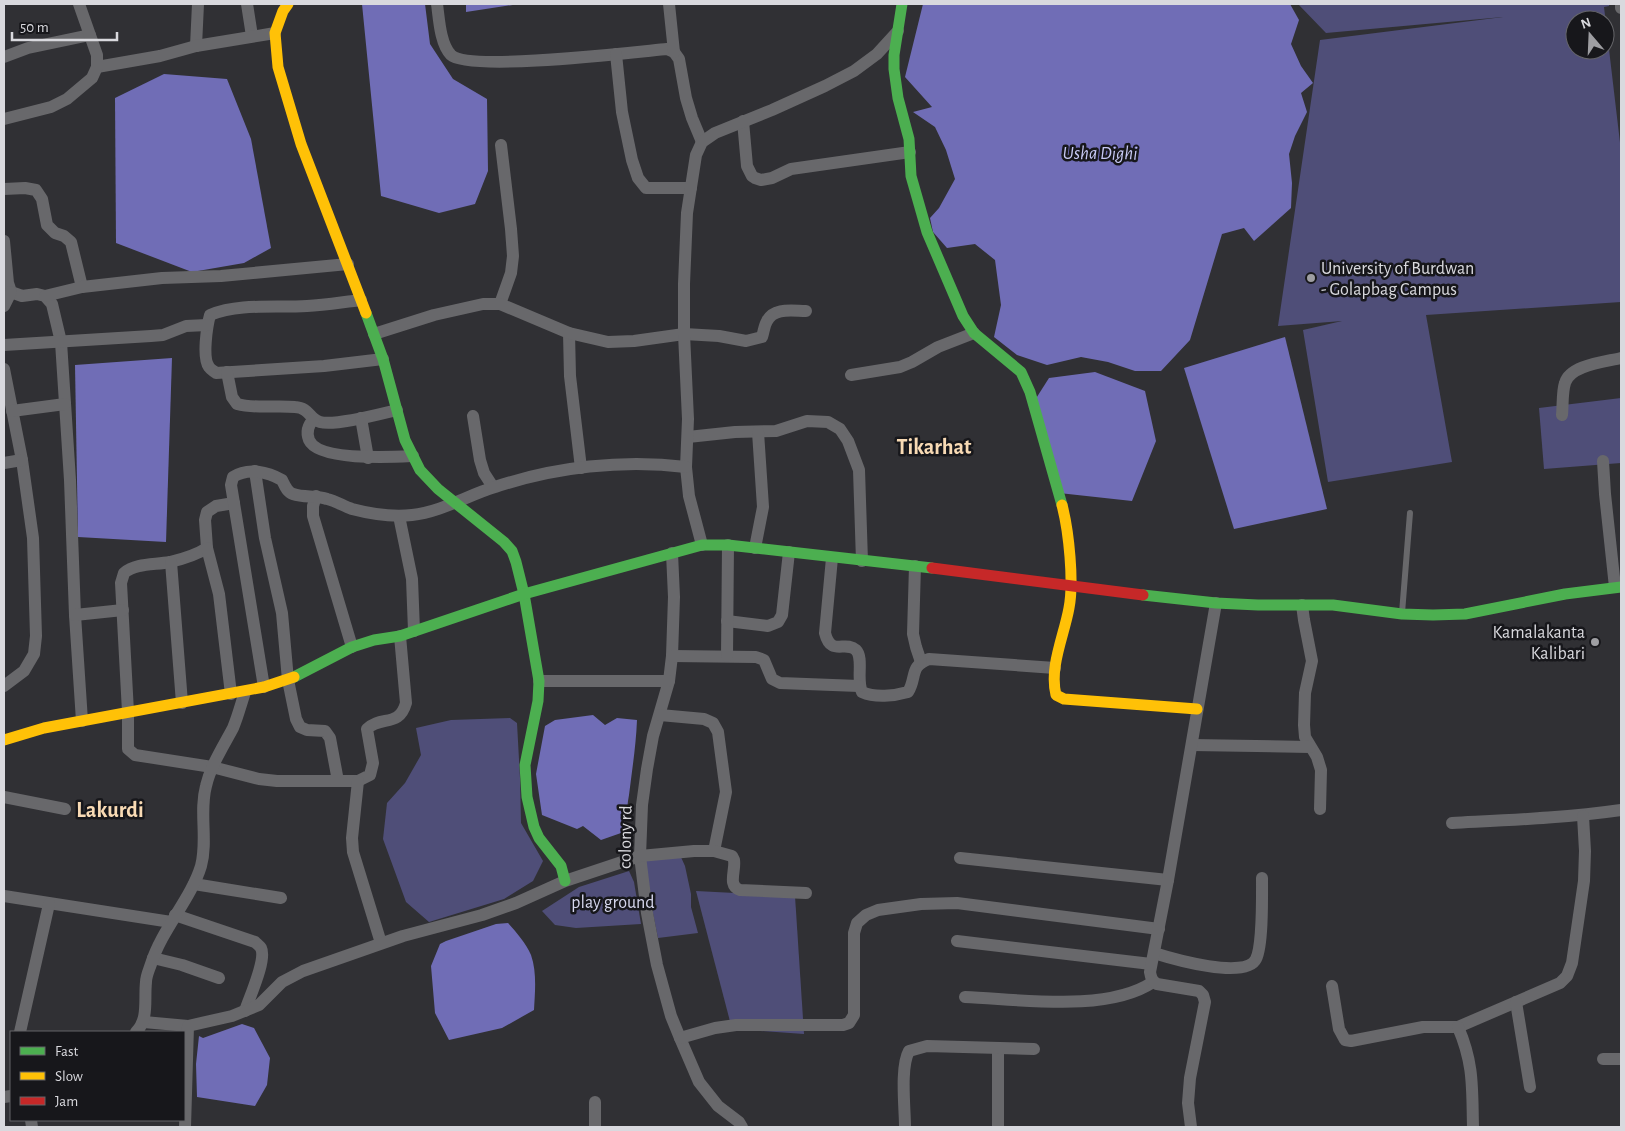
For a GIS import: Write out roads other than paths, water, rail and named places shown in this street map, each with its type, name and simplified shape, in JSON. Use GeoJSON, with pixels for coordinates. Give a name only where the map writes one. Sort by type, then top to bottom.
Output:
{"type":"FeatureCollection","features":[{"type":"Feature","properties":{"kind":"street"},"geometry":{"type":"LineString","coordinates":[[4,119],[51,107],[67,99],[92,78],[98,67],[97,55],[79,4]]}},
{"type":"Feature","properties":{"kind":"street"},"geometry":{"type":"LineString","coordinates":[[196,46],[198,4]]}},
{"type":"Feature","properties":{"kind":"street"},"geometry":{"type":"LineString","coordinates":[[247,4],[252,36]]}},
{"type":"Feature","properties":{"kind":"street"},"geometry":{"type":"LineString","coordinates":[[288,4],[282,11],[275,33],[278,67],[301,144],[383,360],[405,440],[420,470],[438,489],[487,527],[512,551],[524,594],[539,681],[538,701],[528,742],[525,765],[527,797],[534,827],[539,838],[561,866],[565,881]]}},
{"type":"Feature","properties":{"kind":"street"},"geometry":{"type":"LineString","coordinates":[[437,4],[447,49],[452,56],[458,59],[505,62],[667,49],[674,52]]}},
{"type":"Feature","properties":{"kind":"street"},"geometry":{"type":"LineString","coordinates":[[670,4],[674,52],[679,59],[686,98],[702,142]]}},
{"type":"Feature","properties":{"kind":"street"},"geometry":{"type":"LineString","coordinates":[[902,4],[894,69],[898,98],[909,139],[911,176],[927,232],[964,316],[974,333],[1021,372],[1030,392],[1065,517],[1072,587],[1055,668],[1054,687],[1056,695],[1064,700],[1197,709]]}},
{"type":"Feature","properties":{"kind":"street"},"geometry":{"type":"LineString","coordinates":[[702,545],[689,496],[686,467],[688,419],[684,284],[687,213],[696,155],[702,142],[715,133],[825,86],[854,71],[877,54],[898,31]]}},
{"type":"Feature","properties":{"kind":"street"},"geometry":{"type":"LineString","coordinates":[[98,67],[160,56],[196,46],[275,33]]}},
{"type":"Feature","properties":{"kind":"street"},"geometry":{"type":"LineString","coordinates":[[4,57],[35,46],[90,36]]}},
{"type":"Feature","properties":{"kind":"street"},"geometry":{"type":"LineString","coordinates":[[616,54],[622,112],[632,160],[638,178],[646,188],[691,188]]}},
{"type":"Feature","properties":{"kind":"street"},"geometry":{"type":"LineString","coordinates":[[743,121],[747,166],[752,176],[761,180],[772,178],[791,169],[910,152]]}},
{"type":"Feature","properties":{"kind":"street"},"geometry":{"type":"LineString","coordinates":[[500,304],[511,273],[513,256],[501,145]]}},
{"type":"Feature","properties":{"kind":"street"},"geometry":{"type":"LineString","coordinates":[[4,189],[25,188],[36,190],[42,199],[47,225],[55,233],[64,236],[71,242],[82,287]]}},
{"type":"Feature","properties":{"kind":"street"},"geometry":{"type":"LineString","coordinates":[[4,241],[8,283],[11,292],[4,306]]}},
{"type":"Feature","properties":{"kind":"street"},"geometry":{"type":"LineString","coordinates":[[11,292],[22,296],[37,294],[45,296],[82,287],[162,278],[220,276],[348,264]]}},
{"type":"Feature","properties":{"kind":"street"},"geometry":{"type":"LineString","coordinates":[[45,296],[52,304],[61,342],[70,480],[74,615],[82,721]]}},
{"type":"Feature","properties":{"kind":"street"},"geometry":{"type":"LineString","coordinates":[[361,300],[309,306],[237,308],[210,315],[207,325],[206,356],[208,367],[216,372],[227,372],[383,360]]}},
{"type":"Feature","properties":{"kind":"street"},"geometry":{"type":"LineString","coordinates":[[374,334],[434,315],[483,304],[500,304],[569,333],[608,342],[634,341],[684,334],[719,336],[746,341],[762,336],[767,321],[772,314],[784,310],[806,310]]}},
{"type":"Feature","properties":{"kind":"street"},"geometry":{"type":"LineString","coordinates":[[4,345],[163,335],[186,326],[207,325]]}},
{"type":"Feature","properties":{"kind":"street"},"geometry":{"type":"LineString","coordinates":[[569,333],[570,376],[581,468]]}},
{"type":"Feature","properties":{"kind":"street"},"geometry":{"type":"LineString","coordinates":[[851,375],[900,367],[938,347],[974,333]]}},
{"type":"Feature","properties":{"kind":"street"},"geometry":{"type":"LineString","coordinates":[[1562,415],[1564,384],[1574,370],[1621,358]]}},
{"type":"Feature","properties":{"kind":"street"},"geometry":{"type":"LineString","coordinates":[[4,369],[22,460],[33,538],[36,636],[34,654],[24,671],[4,686]]}},
{"type":"Feature","properties":{"kind":"street"},"geometry":{"type":"LineString","coordinates":[[227,372],[232,397],[237,404],[249,407],[297,407],[307,410],[314,419],[321,422],[360,418],[397,410]]}},
{"type":"Feature","properties":{"kind":"street"},"geometry":{"type":"LineString","coordinates":[[12,411],[65,404]]}},
{"type":"Feature","properties":{"kind":"street"},"geometry":{"type":"LineString","coordinates":[[473,416],[480,460],[484,473],[493,487]]}},
{"type":"Feature","properties":{"kind":"street"},"geometry":{"type":"LineString","coordinates":[[360,418],[368,458]]}},
{"type":"Feature","properties":{"kind":"street"},"geometry":{"type":"LineString","coordinates":[[314,419],[309,425],[307,435],[311,445],[321,451],[368,458],[413,456]]}},
{"type":"Feature","properties":{"kind":"street"},"geometry":{"type":"LineString","coordinates":[[688,437],[734,432],[776,431],[807,421],[828,422],[840,429],[848,441],[859,470],[862,560]]}},
{"type":"Feature","properties":{"kind":"street"},"geometry":{"type":"LineString","coordinates":[[755,548],[763,507],[758,432]]}},
{"type":"Feature","properties":{"kind":"street"},"geometry":{"type":"LineString","coordinates":[[4,463],[22,460]]}},
{"type":"Feature","properties":{"kind":"street"},"geometry":{"type":"LineString","coordinates":[[4,740],[44,728],[264,687],[288,680],[352,647],[374,640],[400,636],[524,594],[702,545],[728,545],[862,560],[1216,603],[1333,606],[1402,614],[1465,614],[1565,594],[1618,587],[1605,494],[1603,461]]}},
{"type":"Feature","properties":{"kind":"street"},"geometry":{"type":"LineString","coordinates":[[264,687],[231,484],[233,477],[240,472],[255,471],[273,475],[282,480],[286,488],[293,494],[316,496],[351,508],[398,516],[415,515],[526,477],[581,468],[652,464],[686,467]]}},
{"type":"Feature","properties":{"kind":"street"},"geometry":{"type":"LineString","coordinates":[[255,471],[266,538],[282,613],[288,680],[296,719],[300,727],[307,730],[325,731],[330,738],[338,781]]}},
{"type":"Feature","properties":{"kind":"street"},"geometry":{"type":"LineString","coordinates":[[316,496],[313,516],[352,647]]}},
{"type":"Feature","properties":{"kind":"street"},"geometry":{"type":"LineString","coordinates":[[231,694],[219,594],[207,548],[205,520],[206,512],[216,506],[234,503]]}},
{"type":"Feature","properties":{"kind":"street"},"geometry":{"type":"LineString","coordinates":[[398,516],[412,579],[414,631]]}},
{"type":"Feature","properties":{"kind":"street"},"geometry":{"type":"LineString","coordinates":[[727,656],[728,545]]}},
{"type":"Feature","properties":{"kind":"street"},"geometry":{"type":"LineString","coordinates":[[207,548],[197,554],[171,562],[131,567],[124,572],[121,583],[128,712],[128,749],[135,755],[212,767],[259,779],[277,781],[358,781],[370,776],[373,764],[367,729],[373,724],[396,719],[403,713],[406,704],[400,636]]}},
{"type":"Feature","properties":{"kind":"street"},"geometry":{"type":"LineString","coordinates":[[727,621],[768,626],[778,622],[782,616],[789,552]]}},
{"type":"Feature","properties":{"kind":"street","name":"colony rd"},"geometry":{"type":"LineString","coordinates":[[672,554],[674,597],[670,681],[647,768],[642,805],[640,856],[647,913],[657,966],[671,1016],[699,1082],[718,1106],[742,1127]]}},
{"type":"Feature","properties":{"kind":"street"},"geometry":{"type":"LineString","coordinates":[[832,558],[825,633],[827,641],[833,646],[853,648],[857,652],[860,658],[858,686],[862,692],[868,695],[898,695],[908,692],[912,686],[915,667],[929,659],[1055,668]]}},
{"type":"Feature","properties":{"kind":"street"},"geometry":{"type":"LineString","coordinates":[[171,562],[182,702]]}},
{"type":"Feature","properties":{"kind":"street"},"geometry":{"type":"LineString","coordinates":[[915,566],[913,634],[921,662]]}},
{"type":"Feature","properties":{"kind":"street"},"geometry":{"type":"LineString","coordinates":[[1191,1127],[1188,1103],[1194,1052],[1204,1009],[1203,995],[1193,989],[1157,984],[1150,977],[1216,603]]}},
{"type":"Feature","properties":{"kind":"street"},"geometry":{"type":"LineString","coordinates":[[1302,605],[1312,660],[1304,706],[1306,737],[1317,757],[1321,770],[1320,809]]}},
{"type":"Feature","properties":{"kind":"street"},"geometry":{"type":"LineString","coordinates":[[74,615],[123,610]]}},
{"type":"Feature","properties":{"kind":"street"},"geometry":{"type":"LineString","coordinates":[[672,656],[756,657],[764,660],[772,679],[780,683],[858,686]]}},
{"type":"Feature","properties":{"kind":"street"},"geometry":{"type":"LineString","coordinates":[[539,681],[670,681]]}},
{"type":"Feature","properties":{"kind":"street"},"geometry":{"type":"LineString","coordinates":[[137,1031],[144,1022],[146,980],[153,958],[194,884],[201,865],[204,846],[202,803],[206,786],[212,767],[234,726],[245,692]]}},
{"type":"Feature","properties":{"kind":"street"},"geometry":{"type":"LineString","coordinates":[[660,715],[704,719],[712,724],[718,732],[726,792],[714,851]]}},
{"type":"Feature","properties":{"kind":"street"},"geometry":{"type":"LineString","coordinates":[[1192,745],[1310,747]]}},
{"type":"Feature","properties":{"kind":"street"},"geometry":{"type":"LineString","coordinates":[[358,781],[352,838],[353,852],[381,943]]}},
{"type":"Feature","properties":{"kind":"street"},"geometry":{"type":"LineString","coordinates":[[4,797],[65,809]]}},
{"type":"Feature","properties":{"kind":"street"},"geometry":{"type":"LineString","coordinates":[[1452,823],[1583,816],[1621,810]]}},
{"type":"Feature","properties":{"kind":"street"},"geometry":{"type":"LineString","coordinates":[[1332,986],[1339,1028],[1345,1040],[1351,1041],[1424,1027],[1458,1027],[1560,983],[1567,976],[1572,963],[1584,880],[1583,816]]}},
{"type":"Feature","properties":{"kind":"street"},"geometry":{"type":"LineString","coordinates":[[144,1022],[188,1026],[225,1018],[259,1005],[282,982],[303,971],[381,943],[490,912],[516,903],[565,881],[640,856],[714,851],[732,856],[734,860],[733,886],[736,889],[806,893]]}},
{"type":"Feature","properties":{"kind":"street"},"geometry":{"type":"LineString","coordinates":[[960,858],[1168,880]]}},
{"type":"Feature","properties":{"kind":"street"},"geometry":{"type":"LineString","coordinates":[[957,941],[1244,968],[1253,964],[1258,957],[1262,878]]}},
{"type":"Feature","properties":{"kind":"street"},"geometry":{"type":"LineString","coordinates":[[194,884],[281,898]]}},
{"type":"Feature","properties":{"kind":"street"},"geometry":{"type":"LineString","coordinates":[[4,896],[49,904],[173,919],[255,942],[261,949],[262,958],[245,1011]]}},
{"type":"Feature","properties":{"kind":"street"},"geometry":{"type":"LineString","coordinates":[[680,1038],[715,1028],[736,1025],[843,1025],[849,1023],[854,1015],[854,933],[857,923],[866,915],[878,910],[921,904],[957,903],[1158,929]]}},
{"type":"Feature","properties":{"kind":"street"},"geometry":{"type":"LineString","coordinates":[[20,1031],[49,904]]}},
{"type":"Feature","properties":{"kind":"street"},"geometry":{"type":"LineString","coordinates":[[153,958],[182,965],[219,978]]}},
{"type":"Feature","properties":{"kind":"street"},"geometry":{"type":"LineString","coordinates":[[965,997],[1087,1001],[1128,994],[1143,989],[1153,982]]}},
{"type":"Feature","properties":{"kind":"street"},"geometry":{"type":"LineString","coordinates":[[1516,1002],[1530,1087]]}},
{"type":"Feature","properties":{"kind":"street"},"geometry":{"type":"LineString","coordinates":[[185,1102],[188,1026]]}},
{"type":"Feature","properties":{"kind":"street"},"geometry":{"type":"LineString","coordinates":[[1458,1027],[1466,1045],[1471,1066],[1473,1127]]}},
{"type":"Feature","properties":{"kind":"street"},"geometry":{"type":"LineString","coordinates":[[905,1127],[904,1072],[906,1058],[910,1051],[927,1046],[1034,1049]]}},
{"type":"Feature","properties":{"kind":"street"},"geometry":{"type":"LineString","coordinates":[[998,1048],[998,1127]]}},
{"type":"Feature","properties":{"kind":"street"},"geometry":{"type":"LineString","coordinates":[[1603,1059],[1621,1059]]}},
{"type":"Feature","properties":{"kind":"street"},"geometry":{"type":"LineString","coordinates":[[595,1102],[595,1127]]}},
{"type":"Feature","properties":{"kind":"lane"},"geometry":{"type":"LineString","coordinates":[[1402,614],[1410,513]]}},
{"type":"Feature","properties":{"kind":"water"},"geometry":{"type":"Polygon","coordinates":[[[362,4],[425,4],[430,44],[453,79],[487,99],[488,171],[475,204],[439,213],[381,196],[362,4]]]}},
{"type":"Feature","properties":{"kind":"water"},"geometry":{"type":"Polygon","coordinates":[[[466,4],[519,4],[466,12],[466,4]]]}},
{"type":"Feature","properties":{"kind":"water","name":"Usha Dighi"},"geometry":{"type":"Polygon","coordinates":[[[923,4],[1290,4],[1299,20],[1291,44],[1301,66],[1313,83],[1301,93],[1307,112],[1295,136],[1289,154],[1292,183],[1291,208],[1254,241],[1244,228],[1222,234],[1190,340],[1161,371],[1135,371],[1108,362],[1081,357],[1047,365],[1017,355],[994,337],[1001,305],[995,260],[975,244],[947,248],[933,232],[930,218],[939,208],[955,179],[946,150],[935,127],[913,112],[932,107],[905,77],[923,4]]]}},
{"type":"Feature","properties":{"kind":"water"},"geometry":{"type":"Polygon","coordinates":[[[164,74],[227,79],[251,139],[271,248],[244,263],[192,272],[116,243],[115,98],[164,74]]]}},
{"type":"Feature","properties":{"kind":"water"},"geometry":{"type":"Polygon","coordinates":[[[1285,337],[1327,509],[1234,529],[1184,368],[1285,337]]]}},
{"type":"Feature","properties":{"kind":"water"},"geometry":{"type":"Polygon","coordinates":[[[172,358],[166,542],[78,537],[75,365],[172,358]]]}},
{"type":"Feature","properties":{"kind":"water"},"geometry":{"type":"Polygon","coordinates":[[[1095,372],[1145,391],[1156,441],[1132,501],[1059,493],[1035,400],[1049,378],[1095,372]]]}},
{"type":"Feature","properties":{"kind":"water"},"geometry":{"type":"Polygon","coordinates":[[[593,715],[605,725],[617,718],[637,720],[625,823],[621,833],[601,840],[583,826],[577,829],[542,815],[536,774],[545,726],[555,720],[593,715]]]}},
{"type":"Feature","properties":{"kind":"water"},"geometry":{"type":"Polygon","coordinates":[[[508,923],[524,942],[531,955],[535,975],[534,1010],[502,1028],[449,1040],[435,1013],[431,966],[440,944],[496,924],[508,923]]]}},
{"type":"Feature","properties":{"kind":"water"},"geometry":{"type":"Polygon","coordinates":[[[242,1024],[254,1028],[270,1058],[267,1085],[255,1106],[197,1097],[196,1064],[199,1036],[203,1038],[242,1024]]]}},
{"type":"Feature","properties":{"kind":"place","name":"University of Burdwan - Golapbag Campus"},"geometry":{"type":"Point","coordinates":[1311,278]}},
{"type":"Feature","properties":{"kind":"place","name":"Kamalakanta Kalibari"},"geometry":{"type":"Point","coordinates":[1595,642]}},
{"type":"Feature","properties":{"kind":"district","name":"Tikarhat"},"geometry":{"type":"Point","coordinates":[934,446]}},
{"type":"Feature","properties":{"kind":"district","name":"Lakurdi"},"geometry":{"type":"Point","coordinates":[110,809]}},
{"type":"Feature","properties":{"kind":"park label","name":"play ground"},"geometry":{"type":"Point","coordinates":[613,902]}}]}
